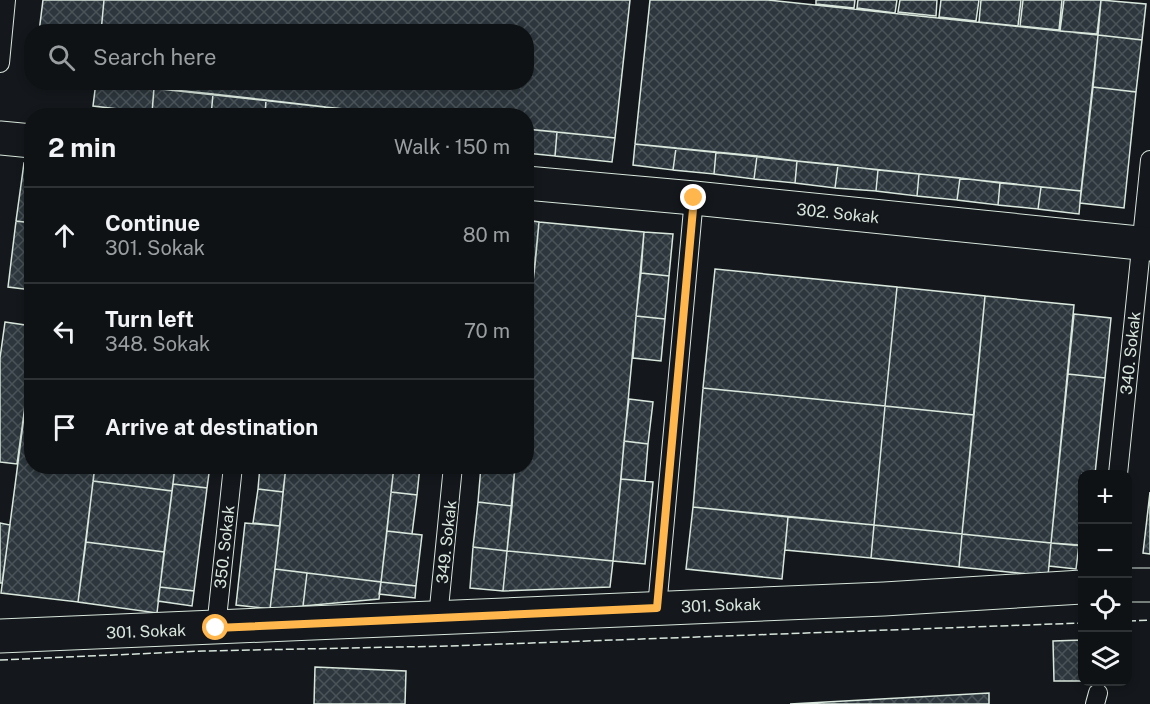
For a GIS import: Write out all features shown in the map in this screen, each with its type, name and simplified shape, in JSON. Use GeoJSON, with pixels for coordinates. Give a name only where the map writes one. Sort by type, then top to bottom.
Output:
{"type":"FeatureCollection","features":[{"type":"Feature","properties":{"kind":"street"},"geometry":{"type":"LineString","coordinates":[[0,138],[24,140]]}},
{"type":"Feature","properties":{"kind":"street","name":"302. Sokak"},"geometry":{"type":"LineString","coordinates":[[534,184],[1146,244]]}},
{"type":"Feature","properties":{"kind":"street"},"geometry":{"type":"LineString","coordinates":[[1132,585],[1150,585]]}},
{"type":"Feature","properties":{"kind":"street","name":"301. Sokak"},"geometry":{"type":"LineString","coordinates":[[0,636],[872,600],[1078,587]]}},
{"type":"Feature","properties":{"kind":"lane"},"geometry":{"type":"LineString","coordinates":[[0,63],[6,0]]}},
{"type":"Feature","properties":{"kind":"lane","name":"340. Sokak"},"geometry":{"type":"LineString","coordinates":[[1118,470],[1146,244],[1150,160]]}},
{"type":"Feature","properties":{"kind":"lane"},"geometry":{"type":"LineString","coordinates":[[657,608],[694,198]]}},
{"type":"Feature","properties":{"kind":"lane","name":"350. Sokak"},"geometry":{"type":"LineString","coordinates":[[216,628],[231,474]]}},
{"type":"Feature","properties":{"kind":"lane","name":"349. Sokak"},"geometry":{"type":"LineString","coordinates":[[438,618],[452,474]]}},
{"type":"Feature","properties":{"kind":"building"},"geometry":{"type":"Polygon","coordinates":[[[43,0],[104,0],[102,24],[40,24],[43,0]]]}},
{"type":"Feature","properties":{"kind":"building"},"geometry":{"type":"Polygon","coordinates":[[[104,0],[630,0],[615,138],[534,130],[534,108],[333,108],[169,90],[534,90],[534,24],[102,24],[104,0]]]}},
{"type":"Feature","properties":{"kind":"building"},"geometry":{"type":"Polygon","coordinates":[[[650,0],[768,0],[1098,35],[1081,191],[635,144],[650,0]]]}},
{"type":"Feature","properties":{"kind":"building"},"geometry":{"type":"Polygon","coordinates":[[[816,0],[855,0],[854,8],[816,4],[816,0]]]}},
{"type":"Feature","properties":{"kind":"building"},"geometry":{"type":"Polygon","coordinates":[[[858,0],[897,0],[895,13],[857,8],[858,0]]]}},
{"type":"Feature","properties":{"kind":"building"},"geometry":{"type":"Polygon","coordinates":[[[900,0],[937,0],[936,16],[898,12],[900,0]]]}},
{"type":"Feature","properties":{"kind":"building"},"geometry":{"type":"Polygon","coordinates":[[[941,0],[979,0],[976,21],[939,17],[941,0]]]}},
{"type":"Feature","properties":{"kind":"building"},"geometry":{"type":"Polygon","coordinates":[[[981,0],[1021,0],[1018,26],[979,22],[981,0]]]}},
{"type":"Feature","properties":{"kind":"building"},"geometry":{"type":"Polygon","coordinates":[[[1023,0],[1062,0],[1059,30],[1020,26],[1023,0]]]}},
{"type":"Feature","properties":{"kind":"building"},"geometry":{"type":"Polygon","coordinates":[[[1064,0],[1101,0],[1097,34],[1060,31],[1064,0]]]}},
{"type":"Feature","properties":{"kind":"building"},"geometry":{"type":"Polygon","coordinates":[[[1101,0],[1146,4],[1142,40],[1098,35],[1101,0]]]}},
{"type":"Feature","properties":{"kind":"building"},"geometry":{"type":"Polygon","coordinates":[[[1098,35],[1142,40],[1136,92],[1093,87],[1098,35]]]}},
{"type":"Feature","properties":{"kind":"building"},"geometry":{"type":"Polygon","coordinates":[[[1093,87],[1136,92],[1124,208],[1080,203],[1093,87]]]}},
{"type":"Feature","properties":{"kind":"building"},"geometry":{"type":"Polygon","coordinates":[[[95,90],[154,90],[152,108],[93,106],[95,90]]]}},
{"type":"Feature","properties":{"kind":"building"},"geometry":{"type":"Polygon","coordinates":[[[154,90],[213,94],[212,108],[152,108],[154,90]]]}},
{"type":"Feature","properties":{"kind":"building"},"geometry":{"type":"Polygon","coordinates":[[[213,94],[266,100],[266,108],[212,108],[213,94]]]}},
{"type":"Feature","properties":{"kind":"building"},"geometry":{"type":"Polygon","coordinates":[[[266,100],[325,107],[325,108],[266,108],[266,100]]]}},
{"type":"Feature","properties":{"kind":"building"},"geometry":{"type":"Polygon","coordinates":[[[534,130],[557,132],[555,156],[534,154],[534,130]]]}},
{"type":"Feature","properties":{"kind":"building"},"geometry":{"type":"Polygon","coordinates":[[[557,132],[615,138],[612,162],[555,156],[557,132]]]}},
{"type":"Feature","properties":{"kind":"building"},"geometry":{"type":"Polygon","coordinates":[[[635,144],[676,148],[673,170],[633,165],[635,144]]]}},
{"type":"Feature","properties":{"kind":"building"},"geometry":{"type":"Polygon","coordinates":[[[676,148],[716,152],[714,174],[673,170],[676,148]]]}},
{"type":"Feature","properties":{"kind":"building"},"geometry":{"type":"Polygon","coordinates":[[[716,152],[757,156],[754,179],[714,174],[716,152]]]}},
{"type":"Feature","properties":{"kind":"building"},"geometry":{"type":"Polygon","coordinates":[[[757,156],[797,161],[795,183],[754,179],[757,156]]]}},
{"type":"Feature","properties":{"kind":"building"},"geometry":{"type":"Polygon","coordinates":[[[797,161],[838,165],[835,188],[795,183],[797,161]]]}},
{"type":"Feature","properties":{"kind":"building"},"geometry":{"type":"Polygon","coordinates":[[[24,163],[24,222],[16,221],[24,163]]]}},
{"type":"Feature","properties":{"kind":"building"},"geometry":{"type":"Polygon","coordinates":[[[838,165],[878,170],[876,191],[835,188],[838,165]]]}},
{"type":"Feature","properties":{"kind":"building"},"geometry":{"type":"Polygon","coordinates":[[[878,170],[919,174],[917,196],[876,191],[878,170]]]}},
{"type":"Feature","properties":{"kind":"building"},"geometry":{"type":"Polygon","coordinates":[[[919,174],[960,178],[957,200],[917,196],[919,174]]]}},
{"type":"Feature","properties":{"kind":"building"},"geometry":{"type":"Polygon","coordinates":[[[960,178],[1000,183],[998,205],[957,200],[960,178]]]}},
{"type":"Feature","properties":{"kind":"building"},"geometry":{"type":"Polygon","coordinates":[[[1000,183],[1041,187],[1038,209],[998,205],[1000,183]]]}},
{"type":"Feature","properties":{"kind":"building"},"geometry":{"type":"Polygon","coordinates":[[[1041,187],[1081,191],[1079,214],[1038,209],[1041,187]]]}},
{"type":"Feature","properties":{"kind":"building"},"geometry":{"type":"Polygon","coordinates":[[[16,221],[24,222],[24,289],[8,287],[16,221]]]}},
{"type":"Feature","properties":{"kind":"building"},"geometry":{"type":"Polygon","coordinates":[[[534,221],[539,222],[534,265],[534,221]]]}},
{"type":"Feature","properties":{"kind":"building"},"geometry":{"type":"Polygon","coordinates":[[[539,222],[644,232],[613,561],[507,551],[514,474],[534,474],[534,272],[539,222]]]}},
{"type":"Feature","properties":{"kind":"building"},"geometry":{"type":"Polygon","coordinates":[[[644,232],[673,234],[669,276],[641,273],[644,232]]]}},
{"type":"Feature","properties":{"kind":"building"},"geometry":{"type":"Polygon","coordinates":[[[715,269],[897,287],[885,406],[703,388],[715,269]]]}},
{"type":"Feature","properties":{"kind":"building"},"geometry":{"type":"Polygon","coordinates":[[[641,273],[669,276],[665,319],[636,316],[641,273]]]}},
{"type":"Feature","properties":{"kind":"building"},"geometry":{"type":"Polygon","coordinates":[[[897,287],[985,296],[974,415],[885,406],[897,287]]]}},
{"type":"Feature","properties":{"kind":"building"},"geometry":{"type":"Polygon","coordinates":[[[985,296],[1074,305],[1051,543],[962,534],[985,296]]]}},
{"type":"Feature","properties":{"kind":"building"},"geometry":{"type":"Polygon","coordinates":[[[1074,314],[1111,318],[1105,378],[1068,374],[1074,314]]]}},
{"type":"Feature","properties":{"kind":"building"},"geometry":{"type":"Polygon","coordinates":[[[636,316],[665,319],[661,361],[633,358],[636,316]]]}},
{"type":"Feature","properties":{"kind":"building"},"geometry":{"type":"Polygon","coordinates":[[[5,322],[24,325],[24,413],[17,464],[0,462],[0,358],[5,322]]]}},
{"type":"Feature","properties":{"kind":"building"},"geometry":{"type":"Polygon","coordinates":[[[1068,374],[1105,378],[1095,470],[1078,470],[1078,546],[1051,543],[1068,374]]]}},
{"type":"Feature","properties":{"kind":"building"},"geometry":{"type":"Polygon","coordinates":[[[703,388],[885,406],[874,525],[693,507],[703,388]]]}},
{"type":"Feature","properties":{"kind":"building"},"geometry":{"type":"Polygon","coordinates":[[[629,399],[653,402],[648,444],[624,441],[629,399]]]}},
{"type":"Feature","properties":{"kind":"building"},"geometry":{"type":"Polygon","coordinates":[[[885,406],[974,415],[962,534],[874,525],[885,406]]]}},
{"type":"Feature","properties":{"kind":"building"},"geometry":{"type":"Polygon","coordinates":[[[24,416],[24,474],[94,474],[78,602],[1,593],[24,416]]]}},
{"type":"Feature","properties":{"kind":"building"},"geometry":{"type":"Polygon","coordinates":[[[624,441],[648,444],[645,481],[621,479],[624,441]]]}},
{"type":"Feature","properties":{"kind":"building"},"geometry":{"type":"Polygon","coordinates":[[[94,474],[174,474],[172,491],[93,481],[94,474]]]}},
{"type":"Feature","properties":{"kind":"building"},"geometry":{"type":"Polygon","coordinates":[[[174,474],[209,474],[207,488],[173,484],[174,474]]]}},
{"type":"Feature","properties":{"kind":"building"},"geometry":{"type":"Polygon","coordinates":[[[259,474],[285,474],[283,492],[258,489],[259,474]]]}},
{"type":"Feature","properties":{"kind":"building"},"geometry":{"type":"Polygon","coordinates":[[[285,474],[393,474],[381,582],[275,569],[285,474]]]}},
{"type":"Feature","properties":{"kind":"building"},"geometry":{"type":"Polygon","coordinates":[[[393,474],[419,474],[417,495],[391,492],[393,474]]]}},
{"type":"Feature","properties":{"kind":"building"},"geometry":{"type":"Polygon","coordinates":[[[480,474],[514,474],[512,506],[478,502],[480,474]]]}},
{"type":"Feature","properties":{"kind":"building"},"geometry":{"type":"Polygon","coordinates":[[[621,479],[653,482],[645,564],[613,561],[621,479]]]}},
{"type":"Feature","properties":{"kind":"building"},"geometry":{"type":"Polygon","coordinates":[[[93,481],[172,491],[164,552],[86,542],[93,481]]]}},
{"type":"Feature","properties":{"kind":"building"},"geometry":{"type":"Polygon","coordinates":[[[173,484],[207,488],[194,591],[160,587],[173,484]]]}},
{"type":"Feature","properties":{"kind":"building"},"geometry":{"type":"Polygon","coordinates":[[[258,489],[283,492],[280,526],[253,523],[258,489]]]}},
{"type":"Feature","properties":{"kind":"building"},"geometry":{"type":"Polygon","coordinates":[[[391,492],[417,495],[412,534],[387,531],[391,492]]]}},
{"type":"Feature","properties":{"kind":"building"},"geometry":{"type":"Polygon","coordinates":[[[1150,492],[1150,554],[1143,553],[1150,492]]]}},
{"type":"Feature","properties":{"kind":"building"},"geometry":{"type":"Polygon","coordinates":[[[478,502],[512,506],[507,551],[473,547],[478,502]]]}},
{"type":"Feature","properties":{"kind":"building"},"geometry":{"type":"Polygon","coordinates":[[[693,507],[788,517],[782,579],[686,569],[693,507]]]}},
{"type":"Feature","properties":{"kind":"building"},"geometry":{"type":"Polygon","coordinates":[[[788,517],[874,525],[871,558],[785,550],[788,517]]]}},
{"type":"Feature","properties":{"kind":"building"},"geometry":{"type":"Polygon","coordinates":[[[0,523],[10,525],[2,583],[0,583],[0,523]]]}},
{"type":"Feature","properties":{"kind":"building"},"geometry":{"type":"Polygon","coordinates":[[[245,523],[280,526],[270,609],[236,605],[245,523]]]}},
{"type":"Feature","properties":{"kind":"building"},"geometry":{"type":"Polygon","coordinates":[[[874,525],[962,534],[959,567],[871,558],[874,525]]]}},
{"type":"Feature","properties":{"kind":"building"},"geometry":{"type":"Polygon","coordinates":[[[387,531],[422,535],[416,586],[381,582],[387,531]]]}},
{"type":"Feature","properties":{"kind":"building"},"geometry":{"type":"Polygon","coordinates":[[[962,534],[1051,543],[1048,576],[959,567],[962,534]]]}},
{"type":"Feature","properties":{"kind":"building"},"geometry":{"type":"Polygon","coordinates":[[[86,542],[164,552],[157,613],[78,602],[86,542]]]}},
{"type":"Feature","properties":{"kind":"building"},"geometry":{"type":"Polygon","coordinates":[[[1051,543],[1078,545],[1076,569],[1049,566],[1051,543]]]}},
{"type":"Feature","properties":{"kind":"building"},"geometry":{"type":"Polygon","coordinates":[[[473,547],[507,551],[503,591],[470,588],[473,547]]]}},
{"type":"Feature","properties":{"kind":"building"},"geometry":{"type":"Polygon","coordinates":[[[507,551],[613,561],[610,587],[503,591],[507,551]]]}},
{"type":"Feature","properties":{"kind":"building"},"geometry":{"type":"Polygon","coordinates":[[[275,569],[307,573],[303,606],[270,609],[275,569]]]}},
{"type":"Feature","properties":{"kind":"building"},"geometry":{"type":"Polygon","coordinates":[[[307,573],[381,582],[379,599],[303,606],[307,573]]]}},
{"type":"Feature","properties":{"kind":"building"},"geometry":{"type":"Polygon","coordinates":[[[381,582],[416,586],[415,598],[379,594],[381,582]]]}},
{"type":"Feature","properties":{"kind":"building"},"geometry":{"type":"Polygon","coordinates":[[[160,587],[194,591],[192,606],[158,601],[160,587]]]}},
{"type":"Feature","properties":{"kind":"building"},"geometry":{"type":"Polygon","coordinates":[[[1078,640],[1078,681],[1054,681],[1053,641],[1078,640]]]}},
{"type":"Feature","properties":{"kind":"building"},"geometry":{"type":"Polygon","coordinates":[[[315,667],[406,671],[405,704],[314,704],[315,667]]]}},
{"type":"Feature","properties":{"kind":"building"},"geometry":{"type":"Polygon","coordinates":[[[989,693],[989,704],[790,704],[989,693]]]}},
{"type":"Feature","properties":{"kind":"fence"},"geometry":{"type":"LineString","coordinates":[[1132,621],[1150,620]]}},
{"type":"Feature","properties":{"kind":"fence"},"geometry":{"type":"LineString","coordinates":[[0,660],[203,651],[449,646],[1078,623]]}},
{"type":"Feature","properties":{"kind":"route"},"geometry":{"type":"LineString","coordinates":[[216,628],[657,608],[694,198]]}}]}
